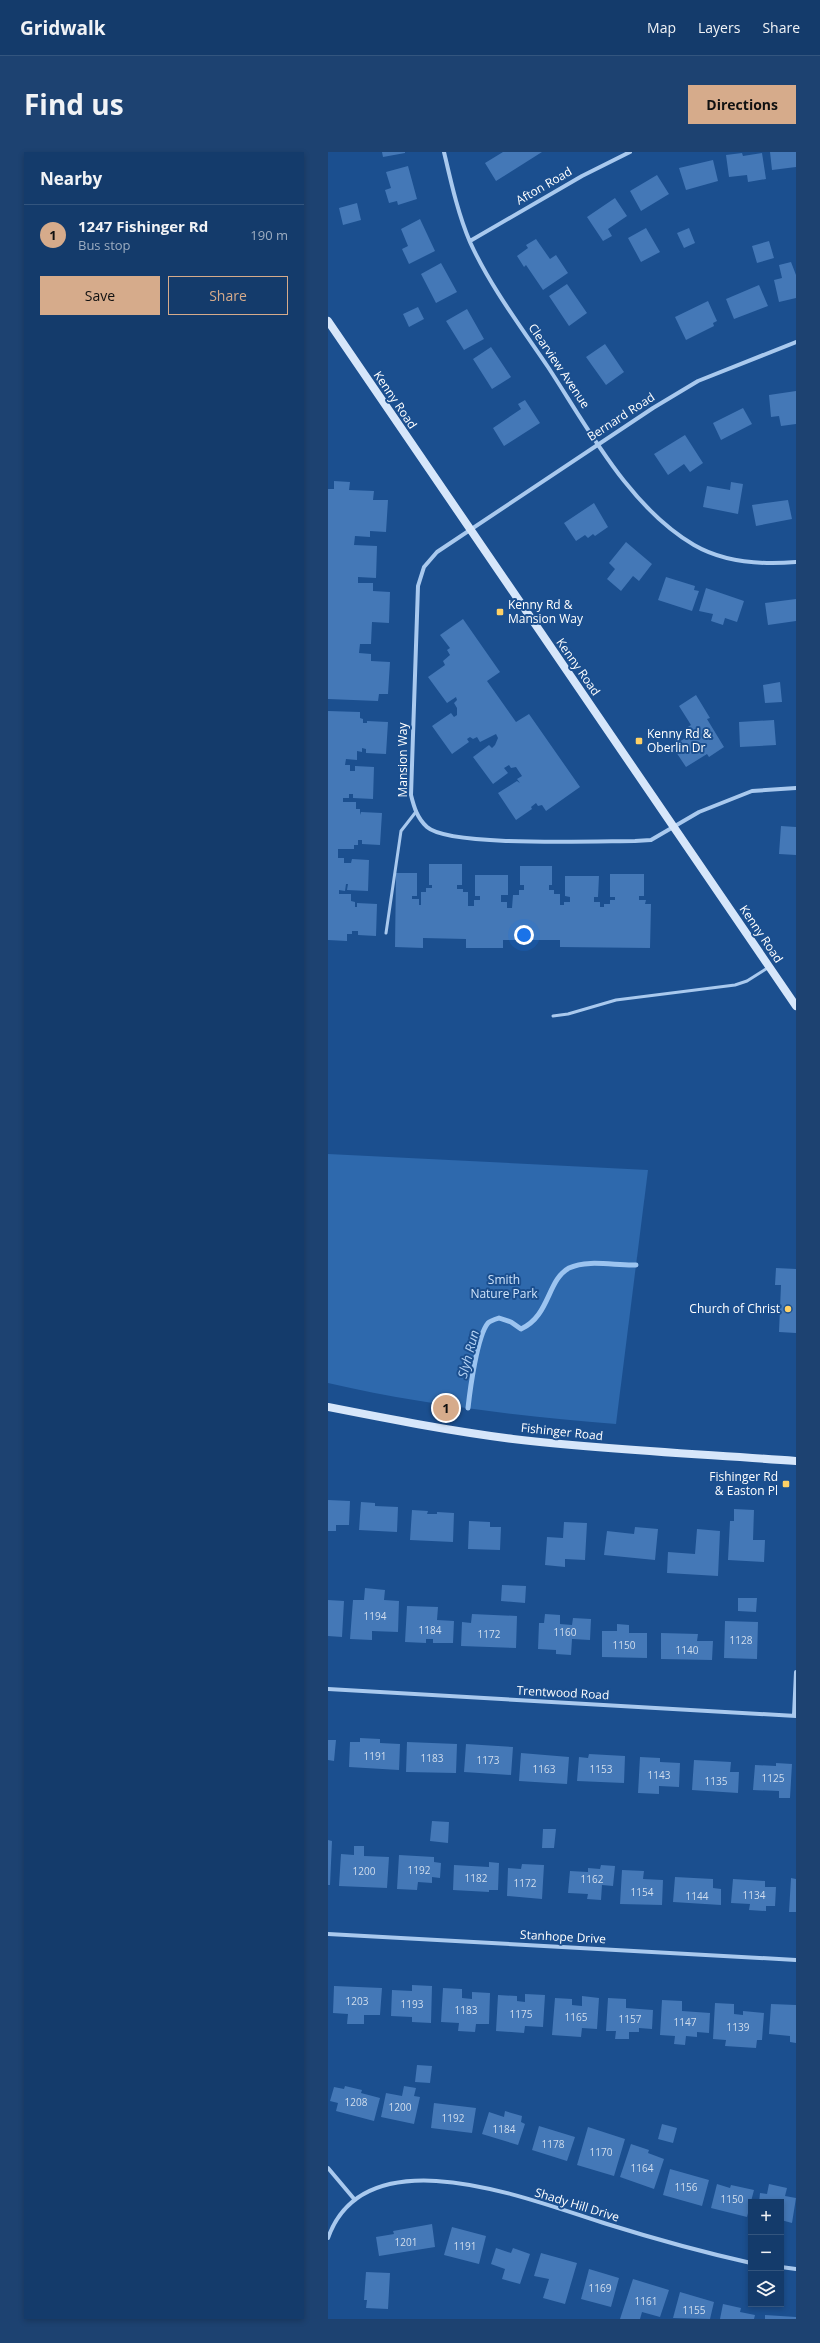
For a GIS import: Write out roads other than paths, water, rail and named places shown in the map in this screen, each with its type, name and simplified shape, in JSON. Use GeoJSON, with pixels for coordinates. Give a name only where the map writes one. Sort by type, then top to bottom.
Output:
{"type":"FeatureCollection","features":[{"type":"Feature","properties":{"kind":"main road","name":"Kenny Road"},"geometry":{"type":"LineString","coordinates":[[328,321],[469,530],[796,1006]]}},
{"type":"Feature","properties":{"kind":"main road","name":"Fishinger Road"},"geometry":{"type":"LineString","coordinates":[[328,1407],[432,1428],[512,1439],[614,1450],[796,1461]]}},
{"type":"Feature","properties":{"kind":"street","name":"Clearview Avenue"},"geometry":{"type":"LineString","coordinates":[[444,152],[452,189],[470,241],[500,297],[624,481],[648,509],[680,536],[711,554],[751,563],[796,562]]}},
{"type":"Feature","properties":{"kind":"street","name":"Afton Road"},"geometry":{"type":"LineString","coordinates":[[470,241],[582,176],[630,152]]}},
{"type":"Feature","properties":{"kind":"street","name":"Bernard Road"},"geometry":{"type":"LineString","coordinates":[[469,530],[653,408],[698,382],[796,342]]}},
{"type":"Feature","properties":{"kind":"street","name":"Mansion Way"},"geometry":{"type":"LineString","coordinates":[[469,530],[437,552],[424,567],[418,586],[411,794],[415,812],[427,827],[444,836],[488,840],[651,840],[699,812],[752,791],[796,788]]}},
{"type":"Feature","properties":{"kind":"street"},"geometry":{"type":"LineString","coordinates":[[795,1716],[796,1672]]}},
{"type":"Feature","properties":{"kind":"street","name":"Trentwood Road"},"geometry":{"type":"LineString","coordinates":[[328,1689],[795,1716]]}},
{"type":"Feature","properties":{"kind":"street","name":"Stanhope Drive"},"geometry":{"type":"LineString","coordinates":[[328,1934],[796,1960]]}},
{"type":"Feature","properties":{"kind":"street"},"geometry":{"type":"LineString","coordinates":[[328,2168],[355,2200]]}},
{"type":"Feature","properties":{"kind":"street","name":"Shady Hill Drive"},"geometry":{"type":"LineString","coordinates":[[328,2238],[339,2217],[355,2200],[375,2188],[395,2182],[433,2179],[490,2189],[701,2252],[748,2262]]}},
{"type":"Feature","properties":{"kind":"street"},"geometry":{"type":"LineString","coordinates":[[784,2268],[796,2269]]}},
{"type":"Feature","properties":{"kind":"lane"},"geometry":{"type":"LineString","coordinates":[[386,933],[401,831],[415,812]]}},
{"type":"Feature","properties":{"kind":"lane"},"geometry":{"type":"LineString","coordinates":[[553,1016],[568,1014],[616,1000],[735,985],[747,981],[769,966]]}},
{"type":"Feature","properties":{"kind":"waterway","name":"Slyh Run"},"geometry":{"type":"LineString","coordinates":[[468,1408],[477,1351],[488,1323],[499,1318],[511,1322],[521,1329],[530,1323],[538,1316],[556,1281],[569,1268],[577,1265],[593,1263],[636,1265]]}},
{"type":"Feature","properties":{"kind":"place","name":"Kenny Rd & Mansion Way"},"geometry":{"type":"Point","coordinates":[500,612]}},
{"type":"Feature","properties":{"kind":"place","name":"Kenny Rd & Oberlin Dr"},"geometry":{"type":"Point","coordinates":[639,741]}},
{"type":"Feature","properties":{"kind":"place","name":"Church of Christ"},"geometry":{"type":"Point","coordinates":[788,1309]}},
{"type":"Feature","properties":{"kind":"place","name":"1247 Fishinger Rd"},"geometry":{"type":"Point","coordinates":[446,1408]}},
{"type":"Feature","properties":{"kind":"place","name":"Fishinger Rd & Easton Pl"},"geometry":{"type":"Point","coordinates":[786,1484]}},
{"type":"Feature","properties":{"kind":"park label","name":"Smith Nature Park"},"geometry":{"type":"Point","coordinates":[504,1287]}}]}
